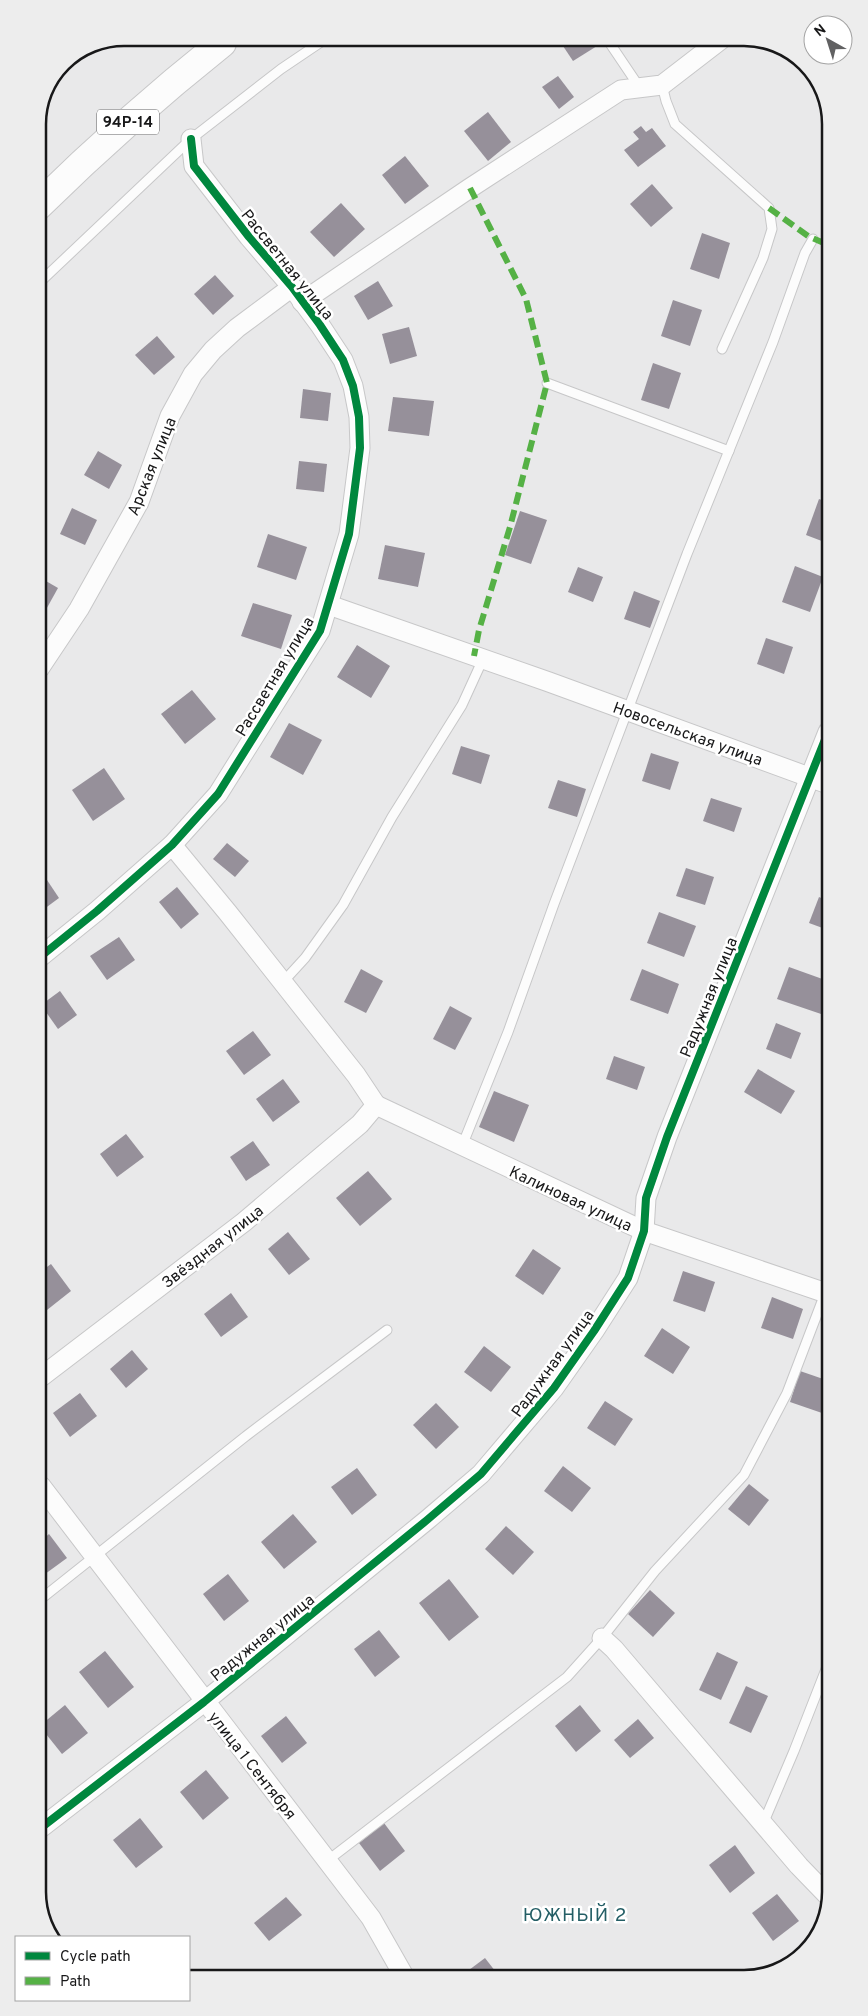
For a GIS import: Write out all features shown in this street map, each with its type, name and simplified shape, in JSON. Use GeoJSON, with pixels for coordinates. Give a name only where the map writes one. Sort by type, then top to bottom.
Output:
{"type":"FeatureCollection","features":[{"type":"Feature","properties":{"kind":"main road","name":"94Р-14"},"geometry":{"type":"LineString","coordinates":[[46,198],[83,162],[167,87],[218,46]]}},
{"type":"Feature","properties":{"kind":"street"},"geometry":{"type":"LineString","coordinates":[[662,85],[713,46]]}},
{"type":"Feature","properties":{"kind":"street","name":"Арская улица"},"geometry":{"type":"LineString","coordinates":[[46,659],[79,609],[139,502],[170,416],[193,374],[212,350],[237,328],[297,295],[470,188],[621,90],[662,85]]}},
{"type":"Feature","properties":{"kind":"street","name":"Рассветная улица"},"geometry":{"type":"LineString","coordinates":[[46,952],[97,911],[172,845],[218,794],[320,631],[349,534],[360,448],[359,416],[353,386],[342,360],[320,325],[249,238],[194,166],[191,139]]}},
{"type":"Feature","properties":{"kind":"street","name":"Новосельская улица"},"geometry":{"type":"LineString","coordinates":[[329,605],[549,682],[819,781]]}},
{"type":"Feature","properties":{"kind":"street","name":"Радужная улица"},"geometry":{"type":"LineString","coordinates":[[46,1824],[204,1702],[481,1474],[554,1388],[628,1278],[644,1231],[646,1198],[667,1137],[819,781],[822,765]]}},
{"type":"Feature","properties":{"kind":"street"},"geometry":{"type":"LineString","coordinates":[[172,845],[356,1075],[376,1105]]}},
{"type":"Feature","properties":{"kind":"street","name":"Калиновая улица"},"geometry":{"type":"LineString","coordinates":[[376,1105],[644,1231],[822,1288]]}},
{"type":"Feature","properties":{"kind":"street","name":"Звёздная улица"},"geometry":{"type":"LineString","coordinates":[[46,1373],[244,1222],[360,1124],[376,1105]]}},
{"type":"Feature","properties":{"kind":"street","name":"улица 1 Сентября"},"geometry":{"type":"LineString","coordinates":[[46,1493],[204,1702],[371,1918],[401,1970]]}},
{"type":"Feature","properties":{"kind":"street"},"geometry":{"type":"LineString","coordinates":[[602,1638],[614,1649],[798,1866],[822,1891]]}},
{"type":"Feature","properties":{"kind":"lane"},"geometry":{"type":"LineString","coordinates":[[46,276],[191,139],[281,69],[315,46]]}},
{"type":"Feature","properties":{"kind":"lane"},"geometry":{"type":"LineString","coordinates":[[612,46],[640,89]]}},
{"type":"Feature","properties":{"kind":"lane"},"geometry":{"type":"LineString","coordinates":[[662,85],[675,124],[769,208],[772,229],[763,258],[722,349]]}},
{"type":"Feature","properties":{"kind":"lane"},"geometry":{"type":"LineString","coordinates":[[462,1146],[508,1032],[554,904],[688,554],[773,342],[805,253],[813,239]]}},
{"type":"Feature","properties":{"kind":"lane"},"geometry":{"type":"LineString","coordinates":[[547,384],[729,451]]}},
{"type":"Feature","properties":{"kind":"lane"},"geometry":{"type":"LineString","coordinates":[[283,982],[305,958],[343,905],[392,817],[462,705],[483,659]]}},
{"type":"Feature","properties":{"kind":"lane"},"geometry":{"type":"LineString","coordinates":[[326,1861],[567,1677],[602,1638],[655,1571],[744,1476],[787,1393],[822,1305]]}},
{"type":"Feature","properties":{"kind":"lane"},"geometry":{"type":"LineString","coordinates":[[46,1594],[246,1436],[387,1330]]}},
{"type":"Feature","properties":{"kind":"lane"},"geometry":{"type":"LineString","coordinates":[[762,1824],[794,1751],[822,1679]]}},
{"type":"Feature","properties":{"kind":"building"},"geometry":{"type":"Polygon","coordinates":[[[563,46],[597,46],[573,61],[563,46]]]}},
{"type":"Feature","properties":{"kind":"building"},"geometry":{"type":"Polygon","coordinates":[[[558,76],[574,97],[559,109],[542,87],[558,76]]]}},
{"type":"Feature","properties":{"kind":"building"},"geometry":{"type":"Polygon","coordinates":[[[488,112],[511,142],[488,161],[464,131],[488,112]]]}},
{"type":"Feature","properties":{"kind":"building"},"geometry":{"type":"Polygon","coordinates":[[[641,126],[646,132],[652,128],[666,146],[638,167],[624,150],[639,139],[633,132],[641,126]]]}},
{"type":"Feature","properties":{"kind":"building"},"geometry":{"type":"Polygon","coordinates":[[[405,156],[429,186],[405,204],[382,175],[405,156]]]}},
{"type":"Feature","properties":{"kind":"building"},"geometry":{"type":"Polygon","coordinates":[[[652,184],[673,208],[651,227],[630,204],[652,184]]]}},
{"type":"Feature","properties":{"kind":"building"},"geometry":{"type":"Polygon","coordinates":[[[341,203],[365,229],[334,257],[310,232],[341,203]]]}},
{"type":"Feature","properties":{"kind":"building"},"geometry":{"type":"Polygon","coordinates":[[[702,233],[730,243],[719,279],[690,269],[702,233]]]}},
{"type":"Feature","properties":{"kind":"building"},"geometry":{"type":"Polygon","coordinates":[[[215,275],[234,296],[213,315],[194,294],[215,275]]]}},
{"type":"Feature","properties":{"kind":"building"},"geometry":{"type":"Polygon","coordinates":[[[378,281],[393,306],[368,320],[354,296],[378,281]]]}},
{"type":"Feature","properties":{"kind":"building"},"geometry":{"type":"Polygon","coordinates":[[[673,300],[702,310],[690,346],[661,336],[673,300]]]}},
{"type":"Feature","properties":{"kind":"building"},"geometry":{"type":"Polygon","coordinates":[[[409,327],[417,356],[390,364],[382,334],[409,327]]]}},
{"type":"Feature","properties":{"kind":"building"},"geometry":{"type":"Polygon","coordinates":[[[157,336],[175,357],[154,375],[135,355],[157,336]]]}},
{"type":"Feature","properties":{"kind":"building"},"geometry":{"type":"Polygon","coordinates":[[[653,363],[681,373],[669,409],[641,400],[653,363]]]}},
{"type":"Feature","properties":{"kind":"building"},"geometry":{"type":"Polygon","coordinates":[[[303,389],[331,393],[328,421],[300,418],[303,389]]]}},
{"type":"Feature","properties":{"kind":"building"},"geometry":{"type":"Polygon","coordinates":[[[393,397],[434,401],[429,436],[388,431],[393,397]]]}},
{"type":"Feature","properties":{"kind":"building"},"geometry":{"type":"Polygon","coordinates":[[[98,451],[122,465],[109,489],[84,475],[98,451]]]}},
{"type":"Feature","properties":{"kind":"building"},"geometry":{"type":"Polygon","coordinates":[[[299,461],[327,464],[324,492],[296,489],[299,461]]]}},
{"type":"Feature","properties":{"kind":"building"},"geometry":{"type":"Polygon","coordinates":[[[819,499],[822,500],[822,541],[806,535],[819,499]]]}},
{"type":"Feature","properties":{"kind":"building"},"geometry":{"type":"Polygon","coordinates":[[[72,508],[97,520],[85,545],[60,534],[72,508]]]}},
{"type":"Feature","properties":{"kind":"building"},"geometry":{"type":"Polygon","coordinates":[[[520,511],[547,520],[531,564],[505,555],[520,511]]]}},
{"type":"Feature","properties":{"kind":"building"},"geometry":{"type":"Polygon","coordinates":[[[268,534],[307,547],[296,580],[257,567],[268,534]]]}},
{"type":"Feature","properties":{"kind":"building"},"geometry":{"type":"Polygon","coordinates":[[[385,545],[425,553],[418,587],[378,579],[385,545]]]}},
{"type":"Feature","properties":{"kind":"building"},"geometry":{"type":"Polygon","coordinates":[[[795,566],[822,577],[810,612],[782,602],[795,566]]]}},
{"type":"Feature","properties":{"kind":"building"},"geometry":{"type":"Polygon","coordinates":[[[578,567],[603,577],[593,602],[568,592],[578,567]]]}},
{"type":"Feature","properties":{"kind":"building"},"geometry":{"type":"Polygon","coordinates":[[[46,581],[58,588],[46,610],[46,581]]]}},
{"type":"Feature","properties":{"kind":"building"},"geometry":{"type":"Polygon","coordinates":[[[634,591],[660,601],[650,628],[624,619],[634,591]]]}},
{"type":"Feature","properties":{"kind":"building"},"geometry":{"type":"Polygon","coordinates":[[[253,603],[292,615],[281,649],[241,636],[253,603]]]}},
{"type":"Feature","properties":{"kind":"building"},"geometry":{"type":"Polygon","coordinates":[[[766,638],[793,647],[784,674],[757,664],[766,638]]]}},
{"type":"Feature","properties":{"kind":"building"},"geometry":{"type":"Polygon","coordinates":[[[357,645],[390,666],[371,698],[337,677],[357,645]]]}},
{"type":"Feature","properties":{"kind":"building"},"geometry":{"type":"Polygon","coordinates":[[[192,690],[216,719],[185,744],[161,714],[192,690]]]}},
{"type":"Feature","properties":{"kind":"building"},"geometry":{"type":"Polygon","coordinates":[[[289,723],[322,740],[303,775],[270,757],[289,723]]]}},
{"type":"Feature","properties":{"kind":"building"},"geometry":{"type":"Polygon","coordinates":[[[461,746],[490,755],[481,784],[452,774],[461,746]]]}},
{"type":"Feature","properties":{"kind":"building"},"geometry":{"type":"Polygon","coordinates":[[[651,753],[679,762],[670,790],[642,781],[651,753]]]}},
{"type":"Feature","properties":{"kind":"building"},"geometry":{"type":"Polygon","coordinates":[[[104,768],[125,799],[93,821],[72,790],[104,768]]]}},
{"type":"Feature","properties":{"kind":"building"},"geometry":{"type":"Polygon","coordinates":[[[558,780],[586,789],[577,817],[548,808],[558,780]]]}},
{"type":"Feature","properties":{"kind":"building"},"geometry":{"type":"Polygon","coordinates":[[[711,798],[742,808],[734,832],[703,821],[711,798]]]}},
{"type":"Feature","properties":{"kind":"building"},"geometry":{"type":"Polygon","coordinates":[[[227,843],[249,861],[235,877],[213,859],[227,843]]]}},
{"type":"Feature","properties":{"kind":"building"},"geometry":{"type":"Polygon","coordinates":[[[686,868],[714,877],[705,905],[676,896],[686,868]]]}},
{"type":"Feature","properties":{"kind":"building"},"geometry":{"type":"Polygon","coordinates":[[[46,878],[59,898],[46,908],[46,878]]]}},
{"type":"Feature","properties":{"kind":"building"},"geometry":{"type":"Polygon","coordinates":[[[177,887],[199,914],[181,929],[159,902],[177,887]]]}},
{"type":"Feature","properties":{"kind":"building"},"geometry":{"type":"Polygon","coordinates":[[[819,897],[822,898],[822,928],[809,923],[819,897]]]}},
{"type":"Feature","properties":{"kind":"building"},"geometry":{"type":"Polygon","coordinates":[[[659,912],[696,926],[684,957],[647,943],[659,912]]]}},
{"type":"Feature","properties":{"kind":"building"},"geometry":{"type":"Polygon","coordinates":[[[119,937],[135,960],[107,980],[90,956],[119,937]]]}},
{"type":"Feature","properties":{"kind":"building"},"geometry":{"type":"Polygon","coordinates":[[[789,967],[822,979],[822,1014],[777,999],[789,967]]]}},
{"type":"Feature","properties":{"kind":"building"},"geometry":{"type":"Polygon","coordinates":[[[361,969],[383,981],[366,1013],[344,1002],[361,969]]]}},
{"type":"Feature","properties":{"kind":"building"},"geometry":{"type":"Polygon","coordinates":[[[642,969],[679,984],[668,1014],[630,1000],[642,969]]]}},
{"type":"Feature","properties":{"kind":"building"},"geometry":{"type":"Polygon","coordinates":[[[60,991],[77,1015],[58,1029],[46,1012],[46,1001],[60,991]]]}},
{"type":"Feature","properties":{"kind":"building"},"geometry":{"type":"Polygon","coordinates":[[[450,1006],[472,1018],[455,1050],[433,1039],[450,1006]]]}},
{"type":"Feature","properties":{"kind":"building"},"geometry":{"type":"Polygon","coordinates":[[[776,1023],[801,1033],[791,1059],[766,1049],[776,1023]]]}},
{"type":"Feature","properties":{"kind":"building"},"geometry":{"type":"Polygon","coordinates":[[[253,1031],[271,1055],[244,1075],[226,1051],[253,1031]]]}},
{"type":"Feature","properties":{"kind":"building"},"geometry":{"type":"Polygon","coordinates":[[[614,1056],[645,1067],[637,1090],[606,1079],[614,1056]]]}},
{"type":"Feature","properties":{"kind":"building"},"geometry":{"type":"Polygon","coordinates":[[[758,1069],[795,1091],[781,1114],[744,1092],[758,1069]]]}},
{"type":"Feature","properties":{"kind":"building"},"geometry":{"type":"Polygon","coordinates":[[[283,1079],[300,1102],[273,1122],[256,1099],[283,1079]]]}},
{"type":"Feature","properties":{"kind":"building"},"geometry":{"type":"Polygon","coordinates":[[[494,1091],[529,1105],[514,1142],[479,1127],[494,1091]]]}},
{"type":"Feature","properties":{"kind":"building"},"geometry":{"type":"Polygon","coordinates":[[[126,1134],[144,1157],[117,1177],[100,1154],[126,1134]]]}},
{"type":"Feature","properties":{"kind":"building"},"geometry":{"type":"Polygon","coordinates":[[[253,1141],[270,1165],[246,1181],[230,1157],[253,1141]]]}},
{"type":"Feature","properties":{"kind":"building"},"geometry":{"type":"Polygon","coordinates":[[[368,1171],[392,1199],[360,1226],[336,1198],[368,1171]]]}},
{"type":"Feature","properties":{"kind":"building"},"geometry":{"type":"Polygon","coordinates":[[[288,1232],[310,1259],[289,1275],[268,1249],[288,1232]]]}},
{"type":"Feature","properties":{"kind":"building"},"geometry":{"type":"Polygon","coordinates":[[[533,1249],[561,1268],[543,1295],[515,1276],[533,1249]]]}},
{"type":"Feature","properties":{"kind":"building"},"geometry":{"type":"Polygon","coordinates":[[[51,1264],[71,1291],[47,1310],[46,1308],[46,1268],[51,1264]]]}},
{"type":"Feature","properties":{"kind":"building"},"geometry":{"type":"Polygon","coordinates":[[[683,1271],[715,1282],[705,1312],[673,1301],[683,1271]]]}},
{"type":"Feature","properties":{"kind":"building"},"geometry":{"type":"Polygon","coordinates":[[[231,1293],[248,1317],[221,1337],[204,1314],[231,1293]]]}},
{"type":"Feature","properties":{"kind":"building"},"geometry":{"type":"Polygon","coordinates":[[[772,1297],[803,1309],[793,1339],[761,1328],[772,1297]]]}},
{"type":"Feature","properties":{"kind":"building"},"geometry":{"type":"Polygon","coordinates":[[[662,1328],[690,1347],[673,1374],[644,1356],[662,1328]]]}},
{"type":"Feature","properties":{"kind":"building"},"geometry":{"type":"Polygon","coordinates":[[[484,1346],[511,1367],[491,1392],[464,1372],[484,1346]]]}},
{"type":"Feature","properties":{"kind":"building"},"geometry":{"type":"Polygon","coordinates":[[[132,1350],[148,1369],[126,1388],[110,1369],[132,1350]]]}},
{"type":"Feature","properties":{"kind":"building"},"geometry":{"type":"Polygon","coordinates":[[[800,1371],[822,1379],[822,1413],[790,1402],[800,1371]]]}},
{"type":"Feature","properties":{"kind":"building"},"geometry":{"type":"Polygon","coordinates":[[[80,1393],[97,1416],[70,1437],[53,1413],[80,1393]]]}},
{"type":"Feature","properties":{"kind":"building"},"geometry":{"type":"Polygon","coordinates":[[[605,1401],[633,1419],[615,1446],[587,1428],[605,1401]]]}},
{"type":"Feature","properties":{"kind":"building"},"geometry":{"type":"Polygon","coordinates":[[[436,1403],[459,1427],[436,1449],[413,1425],[436,1403]]]}},
{"type":"Feature","properties":{"kind":"building"},"geometry":{"type":"Polygon","coordinates":[[[563,1466],[591,1488],[572,1512],[544,1491],[563,1466]]]}},
{"type":"Feature","properties":{"kind":"building"},"geometry":{"type":"Polygon","coordinates":[[[357,1468],[377,1495],[352,1515],[331,1487],[357,1468]]]}},
{"type":"Feature","properties":{"kind":"building"},"geometry":{"type":"Polygon","coordinates":[[[749,1484],[769,1500],[749,1526],[728,1509],[749,1484]]]}},
{"type":"Feature","properties":{"kind":"building"},"geometry":{"type":"Polygon","coordinates":[[[293,1514],[317,1542],[284,1569],[261,1542],[293,1514]]]}},
{"type":"Feature","properties":{"kind":"building"},"geometry":{"type":"Polygon","coordinates":[[[506,1526],[534,1552],[513,1575],[485,1549],[506,1526]]]}},
{"type":"Feature","properties":{"kind":"building"},"geometry":{"type":"Polygon","coordinates":[[[49,1534],[67,1558],[46,1573],[46,1537],[49,1534]]]}},
{"type":"Feature","properties":{"kind":"building"},"geometry":{"type":"Polygon","coordinates":[[[228,1574],[249,1601],[224,1621],[203,1594],[228,1574]]]}},
{"type":"Feature","properties":{"kind":"building"},"geometry":{"type":"Polygon","coordinates":[[[449,1579],[479,1617],[449,1641],[419,1603],[449,1579]]]}},
{"type":"Feature","properties":{"kind":"building"},"geometry":{"type":"Polygon","coordinates":[[[650,1590],[675,1613],[653,1637],[628,1614],[650,1590]]]}},
{"type":"Feature","properties":{"kind":"building"},"geometry":{"type":"Polygon","coordinates":[[[379,1630],[400,1657],[375,1677],[354,1649],[379,1630]]]}},
{"type":"Feature","properties":{"kind":"building"},"geometry":{"type":"Polygon","coordinates":[[[105,1651],[134,1687],[108,1708],[79,1672],[105,1651]]]}},
{"type":"Feature","properties":{"kind":"building"},"geometry":{"type":"Polygon","coordinates":[[[717,1652],[738,1662],[721,1700],[699,1690],[717,1652]]]}},
{"type":"Feature","properties":{"kind":"building"},"geometry":{"type":"Polygon","coordinates":[[[746,1686],[768,1696],[751,1733],[729,1723],[746,1686]]]}},
{"type":"Feature","properties":{"kind":"building"},"geometry":{"type":"Polygon","coordinates":[[[65,1705],[88,1733],[62,1754],[46,1734],[46,1721],[65,1705]]]}},
{"type":"Feature","properties":{"kind":"building"},"geometry":{"type":"Polygon","coordinates":[[[580,1705],[601,1731],[576,1752],[555,1726],[580,1705]]]}},
{"type":"Feature","properties":{"kind":"building"},"geometry":{"type":"Polygon","coordinates":[[[286,1716],[307,1743],[282,1763],[261,1736],[286,1716]]]}},
{"type":"Feature","properties":{"kind":"building"},"geometry":{"type":"Polygon","coordinates":[[[638,1719],[654,1738],[630,1758],[614,1740],[638,1719]]]}},
{"type":"Feature","properties":{"kind":"building"},"geometry":{"type":"Polygon","coordinates":[[[206,1770],[229,1798],[203,1820],[180,1792],[206,1770]]]}},
{"type":"Feature","properties":{"kind":"building"},"geometry":{"type":"Polygon","coordinates":[[[140,1818],[163,1847],[136,1868],[113,1840],[140,1818]]]}},
{"type":"Feature","properties":{"kind":"building"},"geometry":{"type":"Polygon","coordinates":[[[384,1823],[405,1851],[380,1871],[359,1843],[384,1823]]]}},
{"type":"Feature","properties":{"kind":"building"},"geometry":{"type":"Polygon","coordinates":[[[735,1845],[755,1873],[730,1893],[709,1865],[735,1845]]]}},
{"type":"Feature","properties":{"kind":"building"},"geometry":{"type":"Polygon","coordinates":[[[777,1894],[799,1921],[773,1941],[752,1913],[777,1894]]]}},
{"type":"Feature","properties":{"kind":"building"},"geometry":{"type":"Polygon","coordinates":[[[286,1897],[302,1915],[269,1941],[254,1923],[286,1897]]]}},
{"type":"Feature","properties":{"kind":"building"},"geometry":{"type":"Polygon","coordinates":[[[485,1958],[494,1970],[469,1970],[485,1958]]]}},
{"type":"Feature","properties":{"kind":"marked path"},"geometry":{"type":"LineString","coordinates":[[470,188],[526,299],[547,383],[510,527],[479,630],[474,656]]}},
{"type":"Feature","properties":{"kind":"marked path"},"geometry":{"type":"LineString","coordinates":[[769,208],[808,236],[822,242]]}},
{"type":"Feature","properties":{"kind":"cycle path"},"geometry":{"type":"LineString","coordinates":[[46,952],[97,911],[172,845],[218,794],[320,631],[349,534],[360,448],[359,417],[353,386],[343,360],[292,287],[249,237],[194,166],[191,139]]}},
{"type":"Feature","properties":{"kind":"cycle path"},"geometry":{"type":"LineString","coordinates":[[46,1824],[204,1702],[481,1474],[554,1388],[628,1278],[644,1231],[646,1198],[667,1137],[822,747]]}},
{"type":"Feature","properties":{"kind":"district","name":"ЮЖНЫЙ 2"},"geometry":{"type":"Point","coordinates":[575,1914]}}]}
